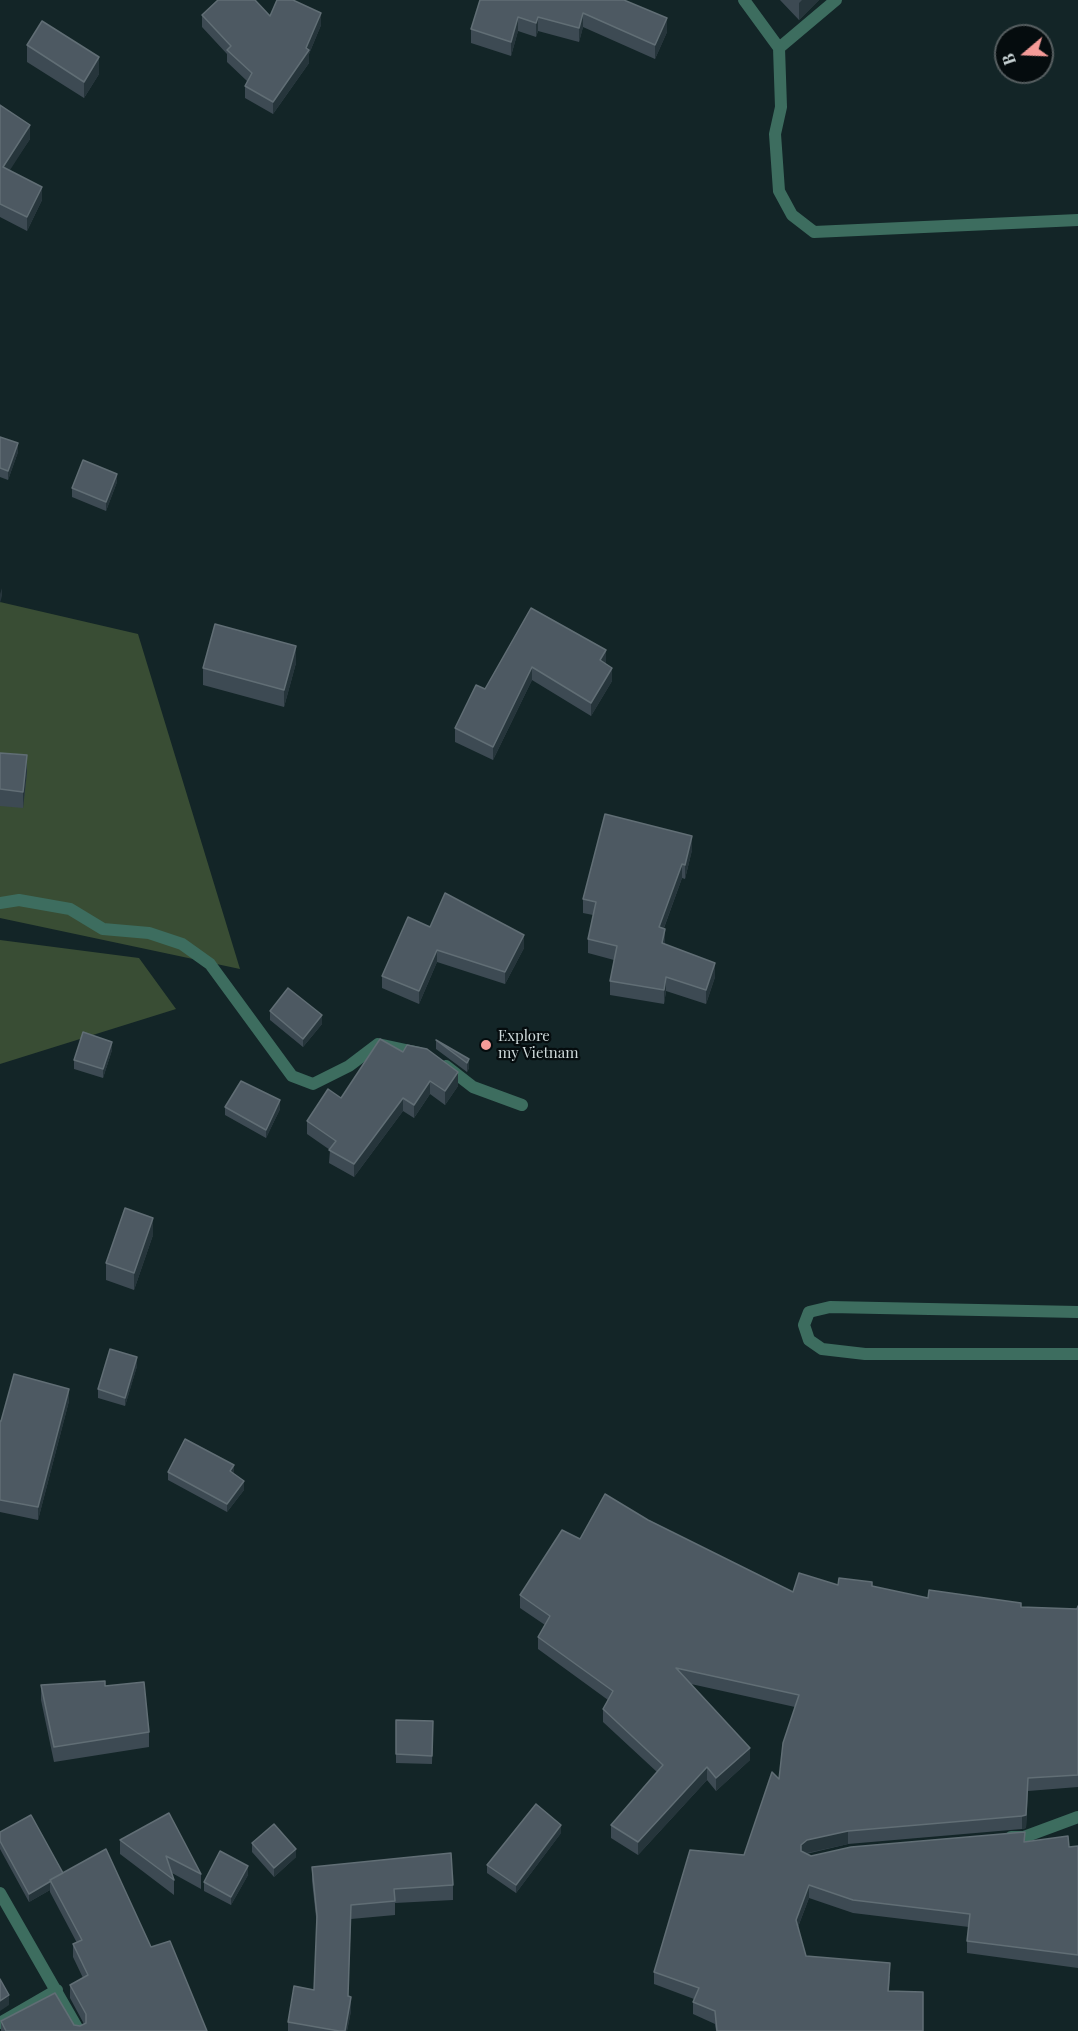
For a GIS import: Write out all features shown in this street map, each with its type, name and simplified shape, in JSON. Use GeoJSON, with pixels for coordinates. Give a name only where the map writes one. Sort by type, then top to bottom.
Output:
{"type":"FeatureCollection","features":[{"type":"Feature","properties":{"kind":"street"},"geometry":{"type":"LineString","coordinates":[[744,0],[779,48],[781,107],[775,134],[779,190],[792,215],[814,232],[1078,220]]}},
{"type":"Feature","properties":{"kind":"street"},"geometry":{"type":"LineString","coordinates":[[779,48],[836,0]]}},
{"type":"Feature","properties":{"kind":"street"},"geometry":{"type":"LineString","coordinates":[[0,903],[20,900],[69,909],[103,929],[149,933],[182,944],[210,964],[292,1076],[313,1084],[349,1066],[378,1044],[431,1055],[473,1087],[522,1105]]}},
{"type":"Feature","properties":{"kind":"street"},"geometry":{"type":"LineString","coordinates":[[1078,1312],[830,1307],[809,1312],[804,1325],[809,1340],[822,1349],[865,1354],[1078,1353]]}},
{"type":"Feature","properties":{"kind":"street"},"geometry":{"type":"LineString","coordinates":[[994,1838],[1024,1837],[1078,1817]]}},
{"type":"Feature","properties":{"kind":"street"},"geometry":{"type":"LineString","coordinates":[[0,1893],[79,2031]]}},
{"type":"Feature","properties":{"kind":"street"},"geometry":{"type":"LineString","coordinates":[[0,2024],[57,1990]]}},
{"type":"Feature","properties":{"kind":"green space"},"geometry":{"type":"Polygon","coordinates":[[[0,602],[138,634],[240,969],[0,918],[0,602]]]}},
{"type":"Feature","properties":{"kind":"green space"},"geometry":{"type":"Polygon","coordinates":[[[0,940],[139,958],[176,1009],[0,1064],[0,940]]]}},
{"type":"Feature","properties":{"kind":"building"},"geometry":{"type":"Polygon","coordinates":[[[218,0],[255,0],[270,16],[277,0],[293,0],[321,13],[306,48],[309,50],[273,102],[245,86],[252,73],[227,50],[231,46],[202,15],[218,0]]]}},
{"type":"Feature","properties":{"kind":"building"},"geometry":{"type":"Polygon","coordinates":[[[480,0],[624,0],[667,18],[655,45],[583,13],[579,28],[538,17],[536,23],[518,17],[511,42],[471,29],[480,0]]]}},
{"type":"Feature","properties":{"kind":"building"},"geometry":{"type":"Polygon","coordinates":[[[42,21],[99,57],[84,82],[27,45],[42,21]]]}},
{"type":"Feature","properties":{"kind":"building"},"geometry":{"type":"Polygon","coordinates":[[[0,105],[30,125],[3,167],[42,187],[27,217],[0,204],[0,105]]]}},
{"type":"Feature","properties":{"kind":"building"},"geometry":{"type":"Polygon","coordinates":[[[0,437],[18,443],[8,471],[0,468],[0,437]]]}},
{"type":"Feature","properties":{"kind":"building"},"geometry":{"type":"Polygon","coordinates":[[[83,460],[117,474],[106,502],[72,488],[83,460]]]}},
{"type":"Feature","properties":{"kind":"building"},"geometry":{"type":"Polygon","coordinates":[[[531,608],[606,650],[600,660],[612,668],[591,703],[532,667],[493,747],[455,728],[476,685],[485,689],[531,608]]]}},
{"type":"Feature","properties":{"kind":"building"},"geometry":{"type":"Polygon","coordinates":[[[215,624],[296,646],[284,690],[203,668],[215,624]]]}},
{"type":"Feature","properties":{"kind":"building"},"geometry":{"type":"Polygon","coordinates":[[[0,753],[27,755],[23,792],[0,789],[0,753]]]}},
{"type":"Feature","properties":{"kind":"building"},"geometry":{"type":"Polygon","coordinates":[[[605,814],[692,836],[685,865],[682,864],[659,927],[665,929],[662,943],[715,963],[706,990],[666,977],[664,990],[610,981],[617,946],[588,939],[596,902],[583,899],[605,814]]]}},
{"type":"Feature","properties":{"kind":"building"},"geometry":{"type":"Polygon","coordinates":[[[445,893],[524,935],[505,972],[437,950],[419,991],[382,976],[408,917],[430,927],[445,893]]]}},
{"type":"Feature","properties":{"kind":"building"},"geometry":{"type":"Polygon","coordinates":[[[288,988],[322,1015],[303,1039],[270,1011],[288,988]]]}},
{"type":"Feature","properties":{"kind":"building"},"geometry":{"type":"Polygon","coordinates":[[[83,1032],[112,1042],[103,1069],[74,1060],[83,1032]]]}},
{"type":"Feature","properties":{"kind":"building"},"geometry":{"type":"Polygon","coordinates":[[[380,1039],[403,1052],[407,1045],[427,1049],[458,1072],[445,1091],[430,1081],[414,1105],[403,1098],[354,1164],[329,1150],[336,1141],[307,1121],[328,1089],[341,1098],[380,1039]]]}},
{"type":"Feature","properties":{"kind":"building"},"geometry":{"type":"Polygon","coordinates":[[[436,1040],[469,1059],[467,1063],[436,1040]]]}},
{"type":"Feature","properties":{"kind":"building"},"geometry":{"type":"Polygon","coordinates":[[[241,1081],[280,1100],[266,1130],[225,1107],[241,1081]]]}},
{"type":"Feature","properties":{"kind":"building"},"geometry":{"type":"Polygon","coordinates":[[[125,1208],[153,1218],[134,1273],[106,1263],[125,1208]]]}},
{"type":"Feature","properties":{"kind":"building"},"geometry":{"type":"Polygon","coordinates":[[[110,1349],[137,1357],[125,1398],[98,1389],[110,1349]]]}},
{"type":"Feature","properties":{"kind":"building"},"geometry":{"type":"Polygon","coordinates":[[[14,1374],[69,1389],[38,1507],[0,1500],[0,1421],[14,1374]]]}},
{"type":"Feature","properties":{"kind":"building"},"geometry":{"type":"Polygon","coordinates":[[[185,1439],[234,1465],[230,1471],[244,1481],[227,1504],[168,1472],[185,1439]]]}},
{"type":"Feature","properties":{"kind":"building"},"geometry":{"type":"Polygon","coordinates":[[[605,1494],[648,1520],[793,1592],[799,1573],[838,1585],[839,1578],[872,1582],[872,1586],[928,1598],[929,1590],[1021,1603],[1021,1607],[1077,1609],[1078,1606],[1078,1775],[1028,1778],[1026,1815],[848,1831],[807,1840],[801,1845],[801,1851],[811,1856],[851,1847],[1025,1832],[1024,1842],[1068,1836],[1069,1847],[1078,1846],[1078,1955],[967,1941],[970,1914],[853,1900],[809,1885],[796,1920],[806,1956],[890,1963],[888,1991],[923,1992],[923,2031],[717,2031],[715,2011],[693,2002],[699,1988],[654,1972],[690,1850],[744,1855],[772,1772],[779,1779],[783,1743],[799,1695],[676,1668],[750,1748],[716,1778],[707,1767],[638,1842],[611,1825],[663,1765],[603,1709],[613,1691],[538,1637],[550,1616],[520,1595],[562,1530],[580,1539],[605,1494]]]}},
{"type":"Feature","properties":{"kind":"building"},"geometry":{"type":"Polygon","coordinates":[[[105,1681],[105,1686],[144,1682],[149,1732],[54,1747],[41,1685],[105,1681]]]}},
{"type":"Feature","properties":{"kind":"building"},"geometry":{"type":"Polygon","coordinates":[[[396,1720],[433,1721],[432,1756],[396,1754],[396,1720]]]}},
{"type":"Feature","properties":{"kind":"building"},"geometry":{"type":"Polygon","coordinates":[[[536,1804],[561,1825],[516,1885],[487,1865],[536,1804]]]}},
{"type":"Feature","properties":{"kind":"building"},"geometry":{"type":"Polygon","coordinates":[[[169,1813],[201,1874],[166,1856],[174,1880],[120,1840],[169,1813]]]}},
{"type":"Feature","properties":{"kind":"building"},"geometry":{"type":"Polygon","coordinates":[[[31,1815],[63,1873],[29,1894],[0,1841],[0,1832],[31,1815]]]}},
{"type":"Feature","properties":{"kind":"building"},"geometry":{"type":"Polygon","coordinates":[[[274,1824],[296,1849],[274,1868],[252,1843],[274,1824]]]}},
{"type":"Feature","properties":{"kind":"building"},"geometry":{"type":"Polygon","coordinates":[[[106,1849],[151,1947],[170,1941],[207,2031],[6,2031],[1,2021],[55,1993],[74,2025],[80,2026],[86,2023],[86,2014],[70,1985],[88,1975],[73,1944],[82,1940],[50,1880],[106,1849]]]}},
{"type":"Feature","properties":{"kind":"building"},"geometry":{"type":"Polygon","coordinates":[[[220,1851],[248,1866],[231,1897],[204,1882],[220,1851]]]}},
{"type":"Feature","properties":{"kind":"building"},"geometry":{"type":"Polygon","coordinates":[[[451,1853],[453,1885],[394,1889],[395,1901],[351,1905],[348,1996],[351,1997],[345,2031],[288,2022],[294,1986],[314,1990],[317,1916],[312,1867],[451,1853]]]}},
{"type":"Feature","properties":{"kind":"building"},"geometry":{"type":"Polygon","coordinates":[[[0,1979],[9,1995],[0,2001],[0,1979]]]}},
{"type":"Feature","properties":{"kind":"place","name":"Explore my Vietnam"},"geometry":{"type":"Point","coordinates":[486,1045]}}]}
